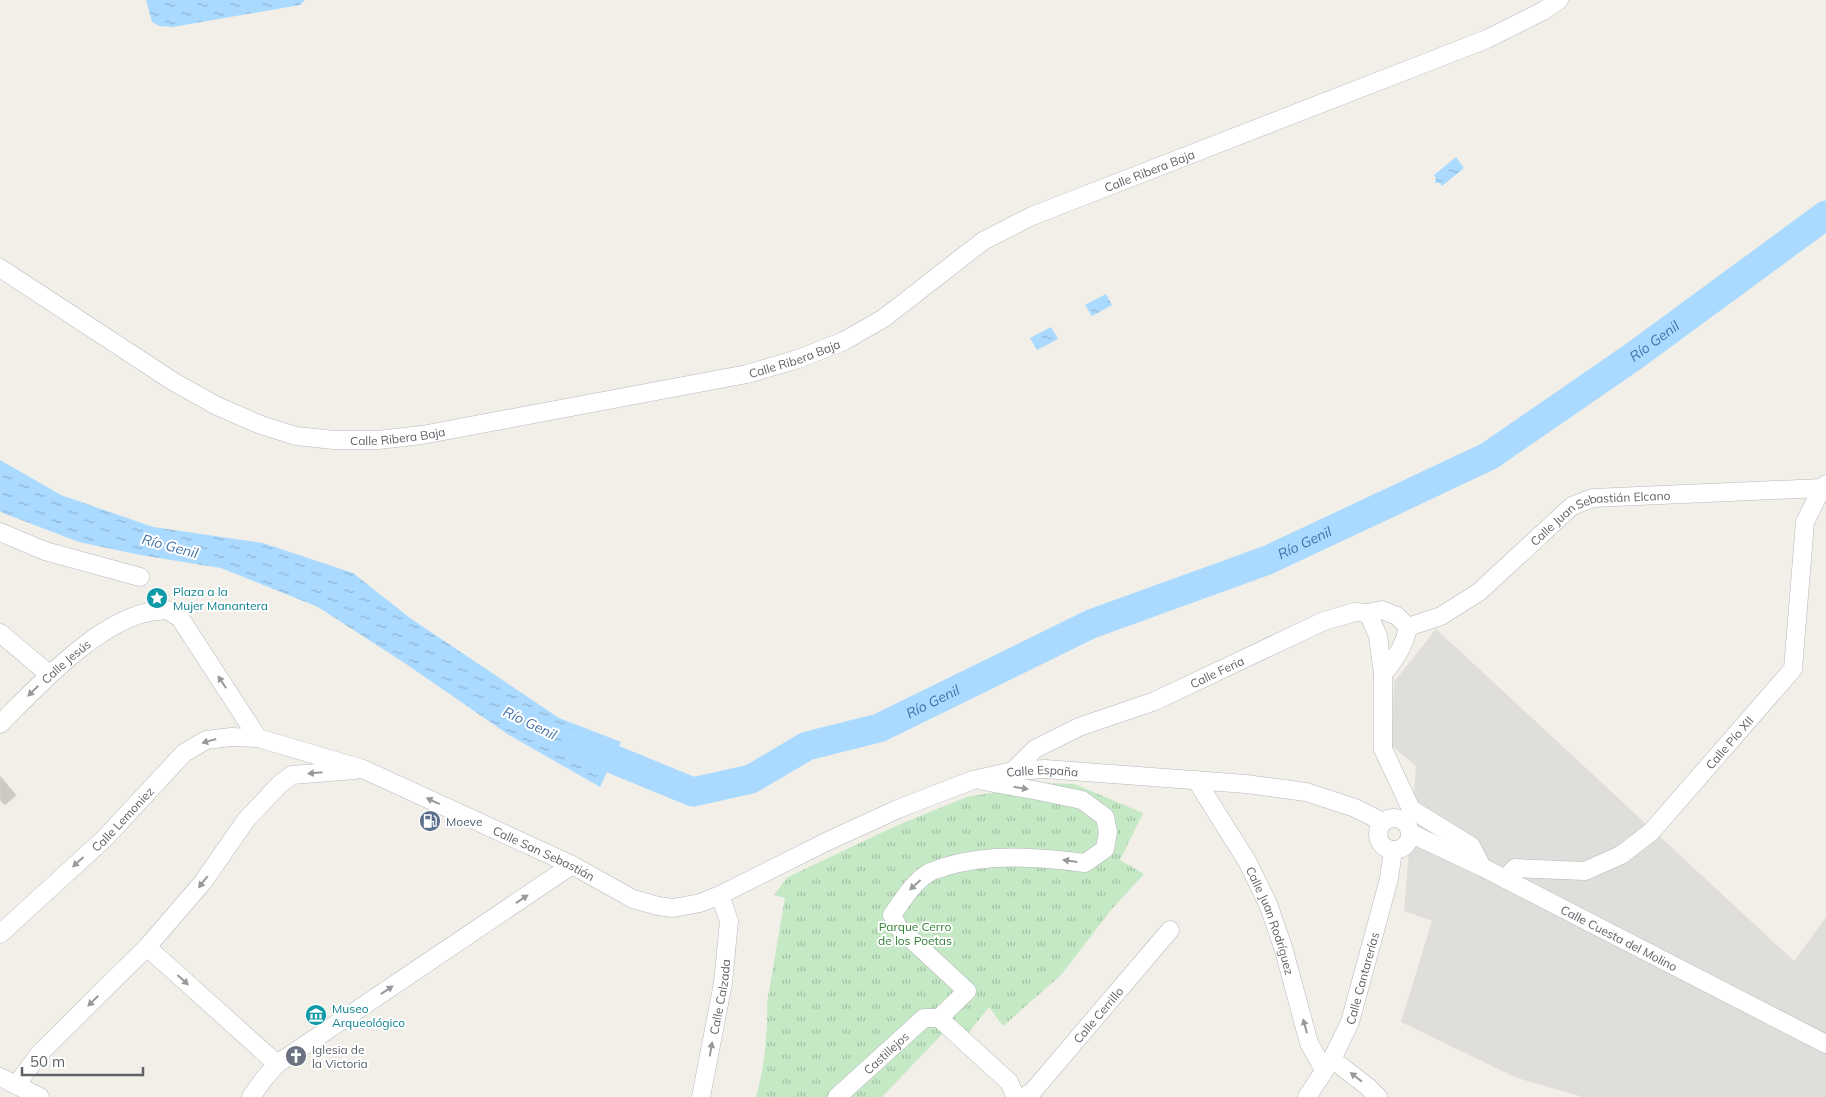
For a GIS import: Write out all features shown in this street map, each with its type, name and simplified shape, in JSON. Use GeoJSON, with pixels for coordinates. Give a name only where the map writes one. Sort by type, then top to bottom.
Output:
{"type":"FeatureCollection","features":[{"type":"Feature","properties":{"kind":"street","name":"Calle Ribera Baja"},"geometry":{"type":"LineString","coordinates":[[0,268],[174,382],[217,406],[261,424],[296,436],[334,440],[378,440],[422,435],[747,374],[798,359],[844,341],[884,318],[984,241],[1032,216],[1487,39],[1543,11],[1558,0]]}},
{"type":"Feature","properties":{"kind":"street","name":"Calle Juan Sebastián Elcano"},"geometry":{"type":"LineString","coordinates":[[1408,627],[1441,616],[1479,592],[1572,506],[1593,498],[1824,486]]}},
{"type":"Feature","properties":{"kind":"street","name":"Calle Pío XII"},"geometry":{"type":"LineString","coordinates":[[1504,879],[1515,868],[1585,871],[1621,855],[1652,832],[1793,669],[1805,522],[1824,486]]}},
{"type":"Feature","properties":{"kind":"street"},"geometry":{"type":"LineString","coordinates":[[0,532],[45,551],[140,577]]}},
{"type":"Feature","properties":{"kind":"street","name":"Calle Jesús"},"geometry":{"type":"LineString","coordinates":[[0,724],[84,645],[121,622],[143,612],[166,610],[180,618],[258,738]]}},
{"type":"Feature","properties":{"kind":"street"},"geometry":{"type":"LineString","coordinates":[[1383,674],[1394,661],[1406,636],[1408,627],[1397,616],[1382,610],[1368,612],[1378,636],[1383,674],[1383,749],[1411,809],[1471,846],[1482,867]]}},
{"type":"Feature","properties":{"kind":"street","name":"Calle Feria"},"geometry":{"type":"LineString","coordinates":[[1013,771],[1035,749],[1079,728],[1155,701],[1324,621],[1355,612],[1368,612]]}},
{"type":"Feature","properties":{"kind":"street"},"geometry":{"type":"LineString","coordinates":[[0,633],[50,675]]}},
{"type":"Feature","properties":{"kind":"street","name":"Calle Lemoniez"},"geometry":{"type":"LineString","coordinates":[[0,934],[104,838],[184,753],[206,740],[231,736],[258,738]]}},
{"type":"Feature","properties":{"kind":"street","name":"Calle San Sebastián"},"geometry":{"type":"LineString","coordinates":[[258,738],[363,769],[572,865],[633,899],[673,908],[686,906],[720,895]]}},
{"type":"Feature","properties":{"kind":"street"},"geometry":{"type":"LineString","coordinates":[[16,1085],[42,1052],[147,947],[203,882],[246,820],[279,785],[292,775],[363,769]]}},
{"type":"Feature","properties":{"kind":"street","name":"Calle España"},"geometry":{"type":"LineString","coordinates":[[720,895],[898,809],[973,780],[1013,771],[1045,769],[1246,784],[1306,792],[1355,808],[1383,822]]}},
{"type":"Feature","properties":{"kind":"street"},"geometry":{"type":"LineString","coordinates":[[973,780],[1082,800],[1105,817],[1108,832],[1105,848],[1085,863],[1046,858],[996,858],[957,863],[930,872],[908,891],[892,915],[898,927],[967,991],[939,1018],[1009,1082],[1016,1097]]}},
{"type":"Feature","properties":{"kind":"street","name":"Calle Juan Rodríguez"},"geometry":{"type":"LineString","coordinates":[[1196,780],[1247,861],[1268,904],[1283,947],[1309,1043],[1328,1065]]}},
{"type":"Feature","properties":{"kind":"street"},"geometry":{"type":"LineString","coordinates":[[1398,818],[1406,823],[1410,833],[1407,843],[1399,849],[1393,850],[1380,842],[1378,831],[1387,819],[1398,818]]}},
{"type":"Feature","properties":{"kind":"street","name":"Calle Cuesta del Molino"},"geometry":{"type":"LineString","coordinates":[[1410,833],[1482,867],[1826,1044]]}},
{"type":"Feature","properties":{"kind":"street","name":"Calle Cantarerías"},"geometry":{"type":"LineString","coordinates":[[1307,1097],[1328,1065],[1350,1022],[1389,879],[1393,850]]}},
{"type":"Feature","properties":{"kind":"street"},"geometry":{"type":"LineString","coordinates":[[251,1097],[277,1064],[572,865]]}},
{"type":"Feature","properties":{"kind":"street","name":"Calle Calzada"},"geometry":{"type":"LineString","coordinates":[[701,1097],[723,983],[729,921],[720,895]]}},
{"type":"Feature","properties":{"kind":"street","name":"Calle Cerrillo"},"geometry":{"type":"LineString","coordinates":[[1024,1097],[1033,1091],[1170,930]]}},
{"type":"Feature","properties":{"kind":"street"},"geometry":{"type":"LineString","coordinates":[[147,947],[277,1064]]}},
{"type":"Feature","properties":{"kind":"street","name":"Castillejos"},"geometry":{"type":"LineString","coordinates":[[837,1097],[924,1018],[939,1018]]}},
{"type":"Feature","properties":{"kind":"street"},"geometry":{"type":"LineString","coordinates":[[1328,1065],[1368,1087],[1378,1097]]}},
{"type":"Feature","properties":{"kind":"street"},"geometry":{"type":"LineString","coordinates":[[0,1077],[40,1097]]}},
{"type":"Feature","properties":{"kind":"shaded area"},"geometry":{"type":"Polygon","coordinates":[[[1436,629],[1794,961],[1826,917],[1826,1097],[1583,1097],[1517,1078],[1401,1022],[1432,921],[1404,911],[1416,766],[1392,746],[1394,682],[1436,629]]]}},
{"type":"Feature","properties":{"kind":"green space","name":"Parque Cerro de los Poetas"},"geometry":{"type":"Polygon","coordinates":[[[1040,783],[1074,784],[1143,813],[1120,860],[1144,874],[1111,910],[1061,975],[1003,1026],[989,1007],[957,1047],[943,1033],[882,1097],[756,1097],[765,1050],[767,1003],[785,898],[774,895],[788,877],[898,825],[967,797],[997,792],[1038,798],[1040,783]]]}},
{"type":"Feature","properties":{"kind":"water"},"geometry":{"type":"Polygon","coordinates":[[[146,0],[305,0],[300,5],[173,27],[159,26],[152,22],[146,0]]]}},
{"type":"Feature","properties":{"kind":"water"},"geometry":{"type":"Polygon","coordinates":[[[1456,157],[1464,168],[1442,186],[1440,183],[1435,183],[1436,178],[1434,175],[1456,157]]]}},
{"type":"Feature","properties":{"kind":"water"},"geometry":{"type":"Polygon","coordinates":[[[1106,294],[1112,305],[1092,316],[1085,305],[1106,294]]]}},
{"type":"Feature","properties":{"kind":"water"},"geometry":{"type":"Polygon","coordinates":[[[1051,327],[1058,339],[1037,350],[1030,338],[1051,327]]]}},
{"type":"Feature","properties":{"kind":"water"},"geometry":{"type":"Polygon","coordinates":[[[0,460],[61,495],[153,527],[263,543],[353,573],[410,618],[559,718],[621,742],[600,787],[509,735],[406,664],[318,607],[221,568],[140,555],[79,542],[3,513],[0,511],[0,460]]]}},
{"type":"Feature","properties":{"kind":"building"},"geometry":{"type":"Polygon","coordinates":[[[0,776],[16,795],[5,805],[0,800],[0,776]]]}},
{"type":"Feature","properties":{"kind":"waterway","name":"Río Genil"},"geometry":{"type":"LineString","coordinates":[[576,744],[693,792],[751,779],[807,746],[879,728],[1091,624],[1268,560],[1489,456],[1634,356],[1826,215]]}},
{"type":"Feature","properties":{"kind":"place","name":"Plaza a la Mujer Manantera"},"geometry":{"type":"Point","coordinates":[157,598]}},
{"type":"Feature","properties":{"kind":"place","name":"Moeve"},"geometry":{"type":"Point","coordinates":[430,821]}},
{"type":"Feature","properties":{"kind":"place","name":"Museo Arqueológico"},"geometry":{"type":"Point","coordinates":[316,1015]}},
{"type":"Feature","properties":{"kind":"place","name":"Iglesia de la Victoria"},"geometry":{"type":"Point","coordinates":[296,1056]}}]}
